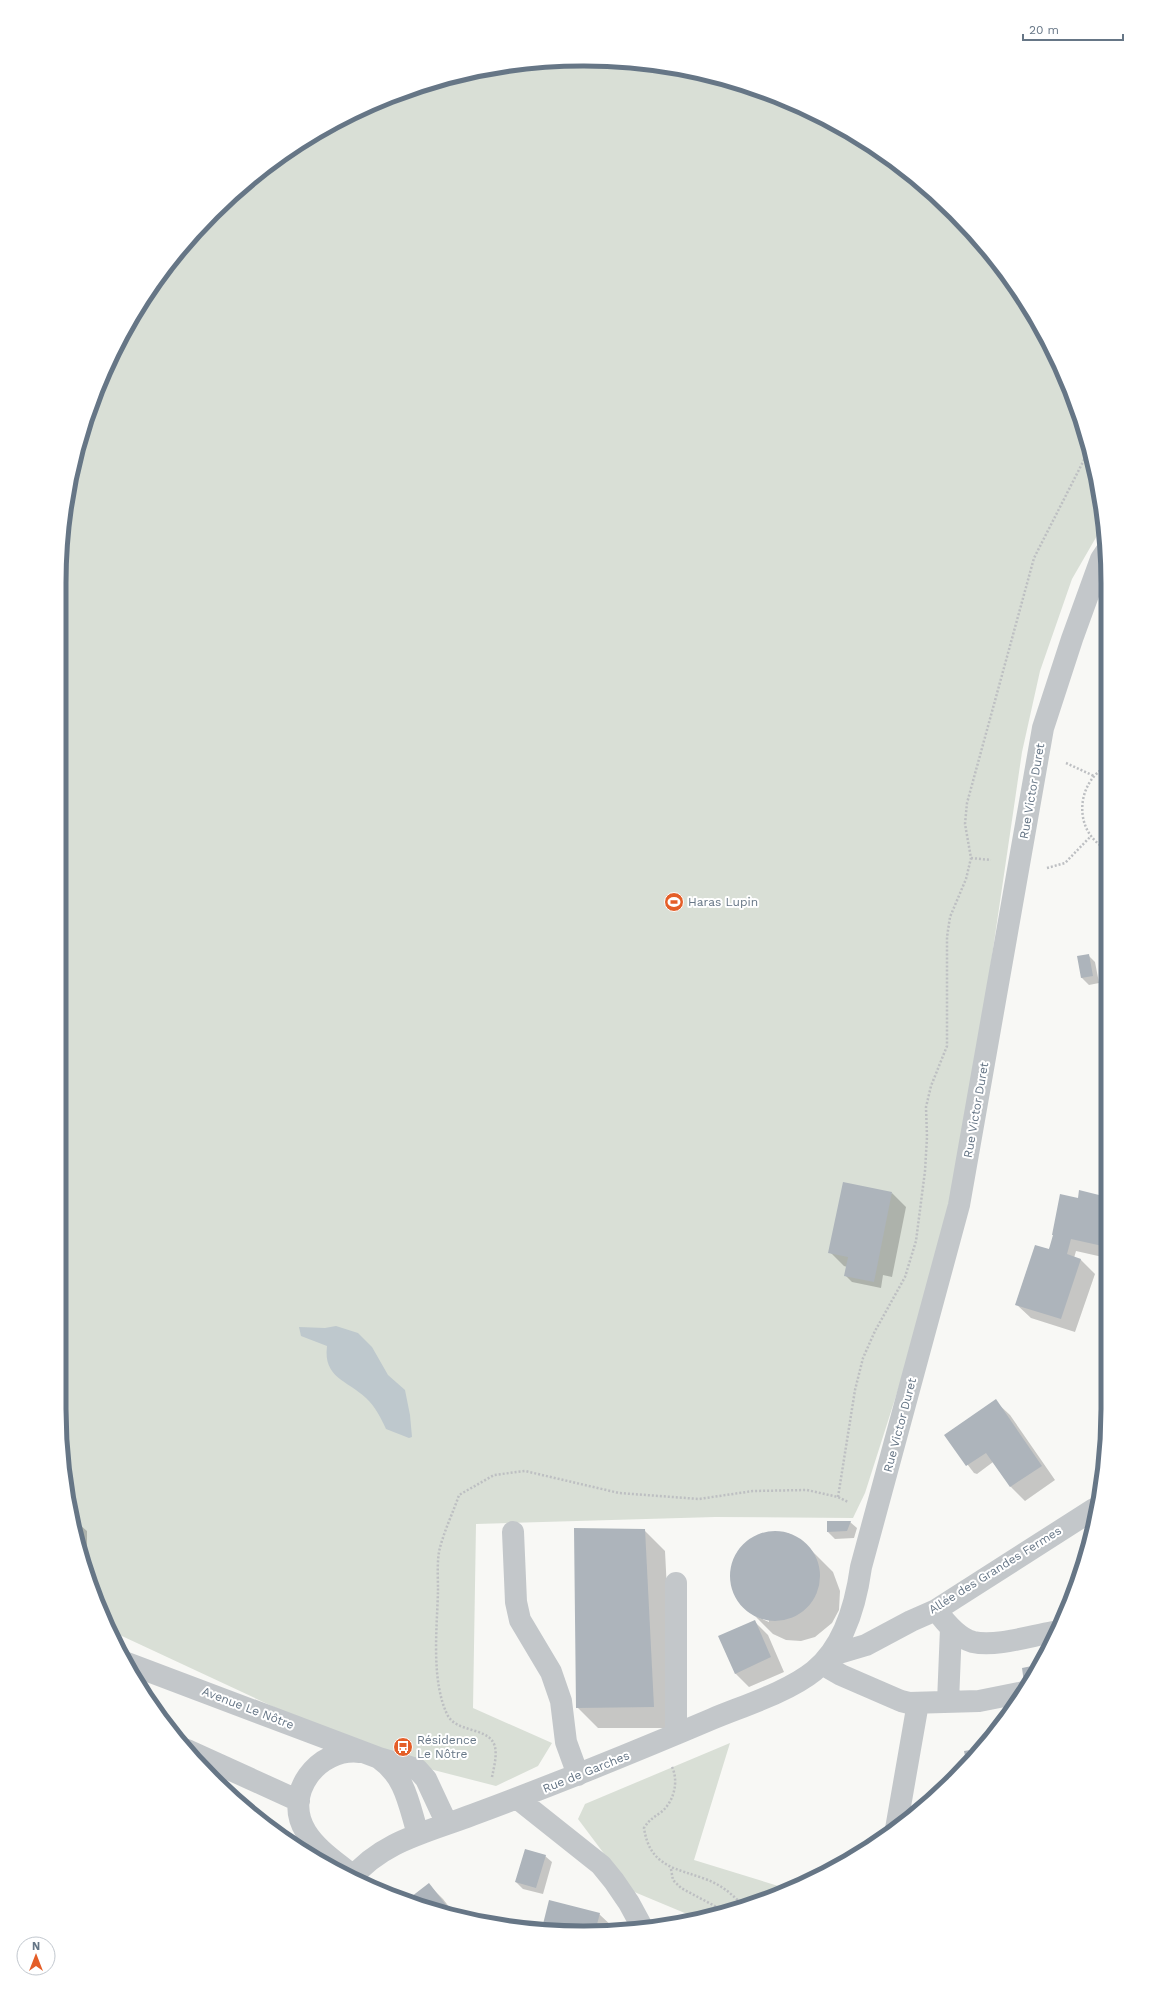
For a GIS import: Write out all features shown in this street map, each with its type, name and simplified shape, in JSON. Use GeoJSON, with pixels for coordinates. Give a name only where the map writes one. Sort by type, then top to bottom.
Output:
{"type":"FeatureCollection","features":[{"type":"Feature","properties":{"kind":"street","name":"Rue Victor Duret"},"geometry":{"type":"LineString","coordinates":[[825,1660],[848,1624],[855,1604],[861,1567],[959,1205],[1044,728],[1072,639],[1100,561]]}},
{"type":"Feature","properties":{"kind":"street","name":"Allée des Grandes Fermes"},"geometry":{"type":"LineString","coordinates":[[825,1660],[866,1645],[911,1621],[936,1610],[1091,1510]]}},
{"type":"Feature","properties":{"kind":"street"},"geometry":{"type":"LineString","coordinates":[[513,1532],[516,1602],[520,1620],[551,1672],[561,1701],[566,1742],[578,1775]]}},
{"type":"Feature","properties":{"kind":"street"},"geometry":{"type":"LineString","coordinates":[[668,1738],[676,1583]]}},
{"type":"Feature","properties":{"kind":"street"},"geometry":{"type":"LineString","coordinates":[[936,1610],[951,1628],[972,1641],[989,1643],[1050,1632]]}},
{"type":"Feature","properties":{"kind":"street"},"geometry":{"type":"LineString","coordinates":[[948,1702],[951,1628]]}},
{"type":"Feature","properties":{"kind":"street","name":"Rue de Garches"},"geometry":{"type":"LineString","coordinates":[[356,1873],[366,1862],[400,1841],[578,1775],[788,1687],[815,1671],[825,1660]]}},
{"type":"Feature","properties":{"kind":"street"},"geometry":{"type":"LineString","coordinates":[[825,1660],[841,1675],[901,1701],[918,1703],[980,1701],[1015,1694]]}},
{"type":"Feature","properties":{"kind":"street","name":"Avenue Le Nôtre"},"geometry":{"type":"LineString","coordinates":[[134,1666],[374,1756],[417,1769],[426,1779],[448,1824]]}},
{"type":"Feature","properties":{"kind":"street"},"geometry":{"type":"LineString","coordinates":[[898,1820],[918,1703]]}},
{"type":"Feature","properties":{"kind":"street","name":"Avenue Le Nôtre"},"geometry":{"type":"LineString","coordinates":[[336,1863],[317,1845],[300,1839],[299,1802],[306,1779],[312,1770],[328,1757],[347,1752],[374,1756],[396,1772],[402,1782],[418,1834]]}},
{"type":"Feature","properties":{"kind":"street"},"geometry":{"type":"LineString","coordinates":[[200,1756],[299,1802]]}},
{"type":"Feature","properties":{"kind":"street"},"geometry":{"type":"LineString","coordinates":[[508,1802],[601,1865],[625,1898],[640,1923]]}},
{"type":"Feature","properties":{"kind":"path"},"geometry":{"type":"LineString","coordinates":[[508,1802],[492,1781],[496,1757],[495,1746],[491,1740],[480,1733],[460,1727],[448,1716],[440,1692],[437,1633],[439,1552],[459,1495],[494,1475],[525,1471],[619,1493],[699,1499],[753,1491],[807,1490],[838,1497],[855,1390],[863,1358],[875,1331],[905,1277],[916,1241],[925,1171],[927,1137],[926,1107],[931,1086],[947,1046],[947,937],[950,917],[966,879],[971,858],[965,824],[967,803],[1034,558],[1085,458]]}},
{"type":"Feature","properties":{"kind":"path"},"geometry":{"type":"LineString","coordinates":[[1101,769],[1090,779],[1084,792],[1081,807],[1083,822],[1091,836],[1101,844]]}},
{"type":"Feature","properties":{"kind":"path"},"geometry":{"type":"LineString","coordinates":[[1019,864],[1050,868],[1065,862],[1091,836]]}},
{"type":"Feature","properties":{"kind":"path"},"geometry":{"type":"LineString","coordinates":[[668,1738],[676,1785],[669,1802],[661,1813],[650,1819],[644,1828],[651,1850],[670,1868],[710,1880],[732,1894],[739,1902]]}},
{"type":"Feature","properties":{"kind":"path"},"geometry":{"type":"LineString","coordinates":[[670,1868],[673,1880],[682,1888],[718,1908]]}},
{"type":"Feature","properties":{"kind":"shaded area"},"geometry":{"type":"Polygon","coordinates":[[[584,66],[651,70],[684,76],[750,93],[782,105],[842,135],[871,153],[925,194],[973,242],[1014,296],[1032,325],[1062,385],[1074,417],[1083,450],[1091,483],[1099,533],[1072,579],[1040,671],[1022,752],[962,1160],[925,1305],[865,1493],[853,1518],[715,1517],[476,1524],[473,1708],[552,1743],[538,1766],[496,1786],[379,1756],[118,1634],[105,1607],[93,1575],[84,1542],[70,1476],[66,1408],[66,584],[70,516],[76,483],[93,417],[105,385],[135,325],[153,296],[194,242],[242,194],[268,173],[325,135],[355,119],[385,105],[417,93],[450,84],[516,70],[550,67],[584,66]]]}},
{"type":"Feature","properties":{"kind":"shaded area"},"geometry":{"type":"Polygon","coordinates":[[[336,1326],[358,1333],[372,1347],[388,1375],[405,1390],[410,1415],[412,1437],[409,1438],[386,1429],[378,1412],[369,1401],[333,1372],[327,1357],[327,1346],[301,1336],[299,1327],[325,1328],[336,1326]]]}},
{"type":"Feature","properties":{"kind":"shaded area"},"geometry":{"type":"Polygon","coordinates":[[[730,1743],[694,1860],[782,1887],[750,1899],[689,1915],[632,1891],[578,1819],[585,1804],[730,1743]]]}},
{"type":"Feature","properties":{"kind":"building"},"geometry":{"type":"Polygon","coordinates":[[[1089,954],[1093,976],[1081,978],[1077,956],[1089,954]]]}},
{"type":"Feature","properties":{"kind":"building"},"geometry":{"type":"Polygon","coordinates":[[[843,1182],[892,1192],[874,1282],[844,1276],[848,1257],[828,1253],[843,1182]]]}},
{"type":"Feature","properties":{"kind":"building"},"geometry":{"type":"Polygon","coordinates":[[[1101,1187],[1101,1246],[1071,1239],[1067,1254],[1081,1259],[1061,1319],[1015,1305],[1035,1245],[1049,1249],[1060,1194],[1078,1198],[1079,1190],[1099,1195],[1101,1187]]]}},
{"type":"Feature","properties":{"kind":"building"},"geometry":{"type":"Polygon","coordinates":[[[996,1399],[1042,1466],[1010,1487],[986,1453],[966,1466],[944,1435],[996,1399]]]}},
{"type":"Feature","properties":{"kind":"building"},"geometry":{"type":"Polygon","coordinates":[[[827,1521],[851,1521],[847,1531],[827,1532],[827,1521]]]}},
{"type":"Feature","properties":{"kind":"building"},"geometry":{"type":"Polygon","coordinates":[[[574,1528],[645,1529],[654,1707],[576,1708],[574,1528]]]}},
{"type":"Feature","properties":{"kind":"building"},"geometry":{"type":"Polygon","coordinates":[[[775,1531],[792,1535],[807,1544],[816,1559],[820,1576],[816,1593],[807,1608],[792,1617],[775,1621],[758,1617],[743,1608],[734,1593],[730,1576],[734,1559],[743,1544],[758,1535],[775,1531]]]}},
{"type":"Feature","properties":{"kind":"building"},"geometry":{"type":"Polygon","coordinates":[[[755,1620],[771,1657],[735,1674],[718,1636],[755,1620]]]}},
{"type":"Feature","properties":{"kind":"building"},"geometry":{"type":"Polygon","coordinates":[[[1033,1666],[1024,1680],[1022,1668],[1033,1666]]]}},
{"type":"Feature","properties":{"kind":"building"},"geometry":{"type":"Polygon","coordinates":[[[973,1750],[965,1758],[964,1751],[973,1750]]]}},
{"type":"Feature","properties":{"kind":"building"},"geometry":{"type":"Polygon","coordinates":[[[525,1849],[546,1855],[536,1888],[515,1882],[525,1849]]]}},
{"type":"Feature","properties":{"kind":"building"},"geometry":{"type":"Polygon","coordinates":[[[429,1883],[446,1905],[444,1906],[411,1897],[429,1883]]]}},
{"type":"Feature","properties":{"kind":"building"},"geometry":{"type":"Polygon","coordinates":[[[549,1900],[600,1913],[597,1926],[543,1924],[549,1900]]]}},
{"type":"Feature","properties":{"kind":"place","name":"Haras Lupin"},"geometry":{"type":"Point","coordinates":[674,902]}},
{"type":"Feature","properties":{"kind":"place","name":"Résidence Le Nôtre"},"geometry":{"type":"Point","coordinates":[403,1747]}}]}
